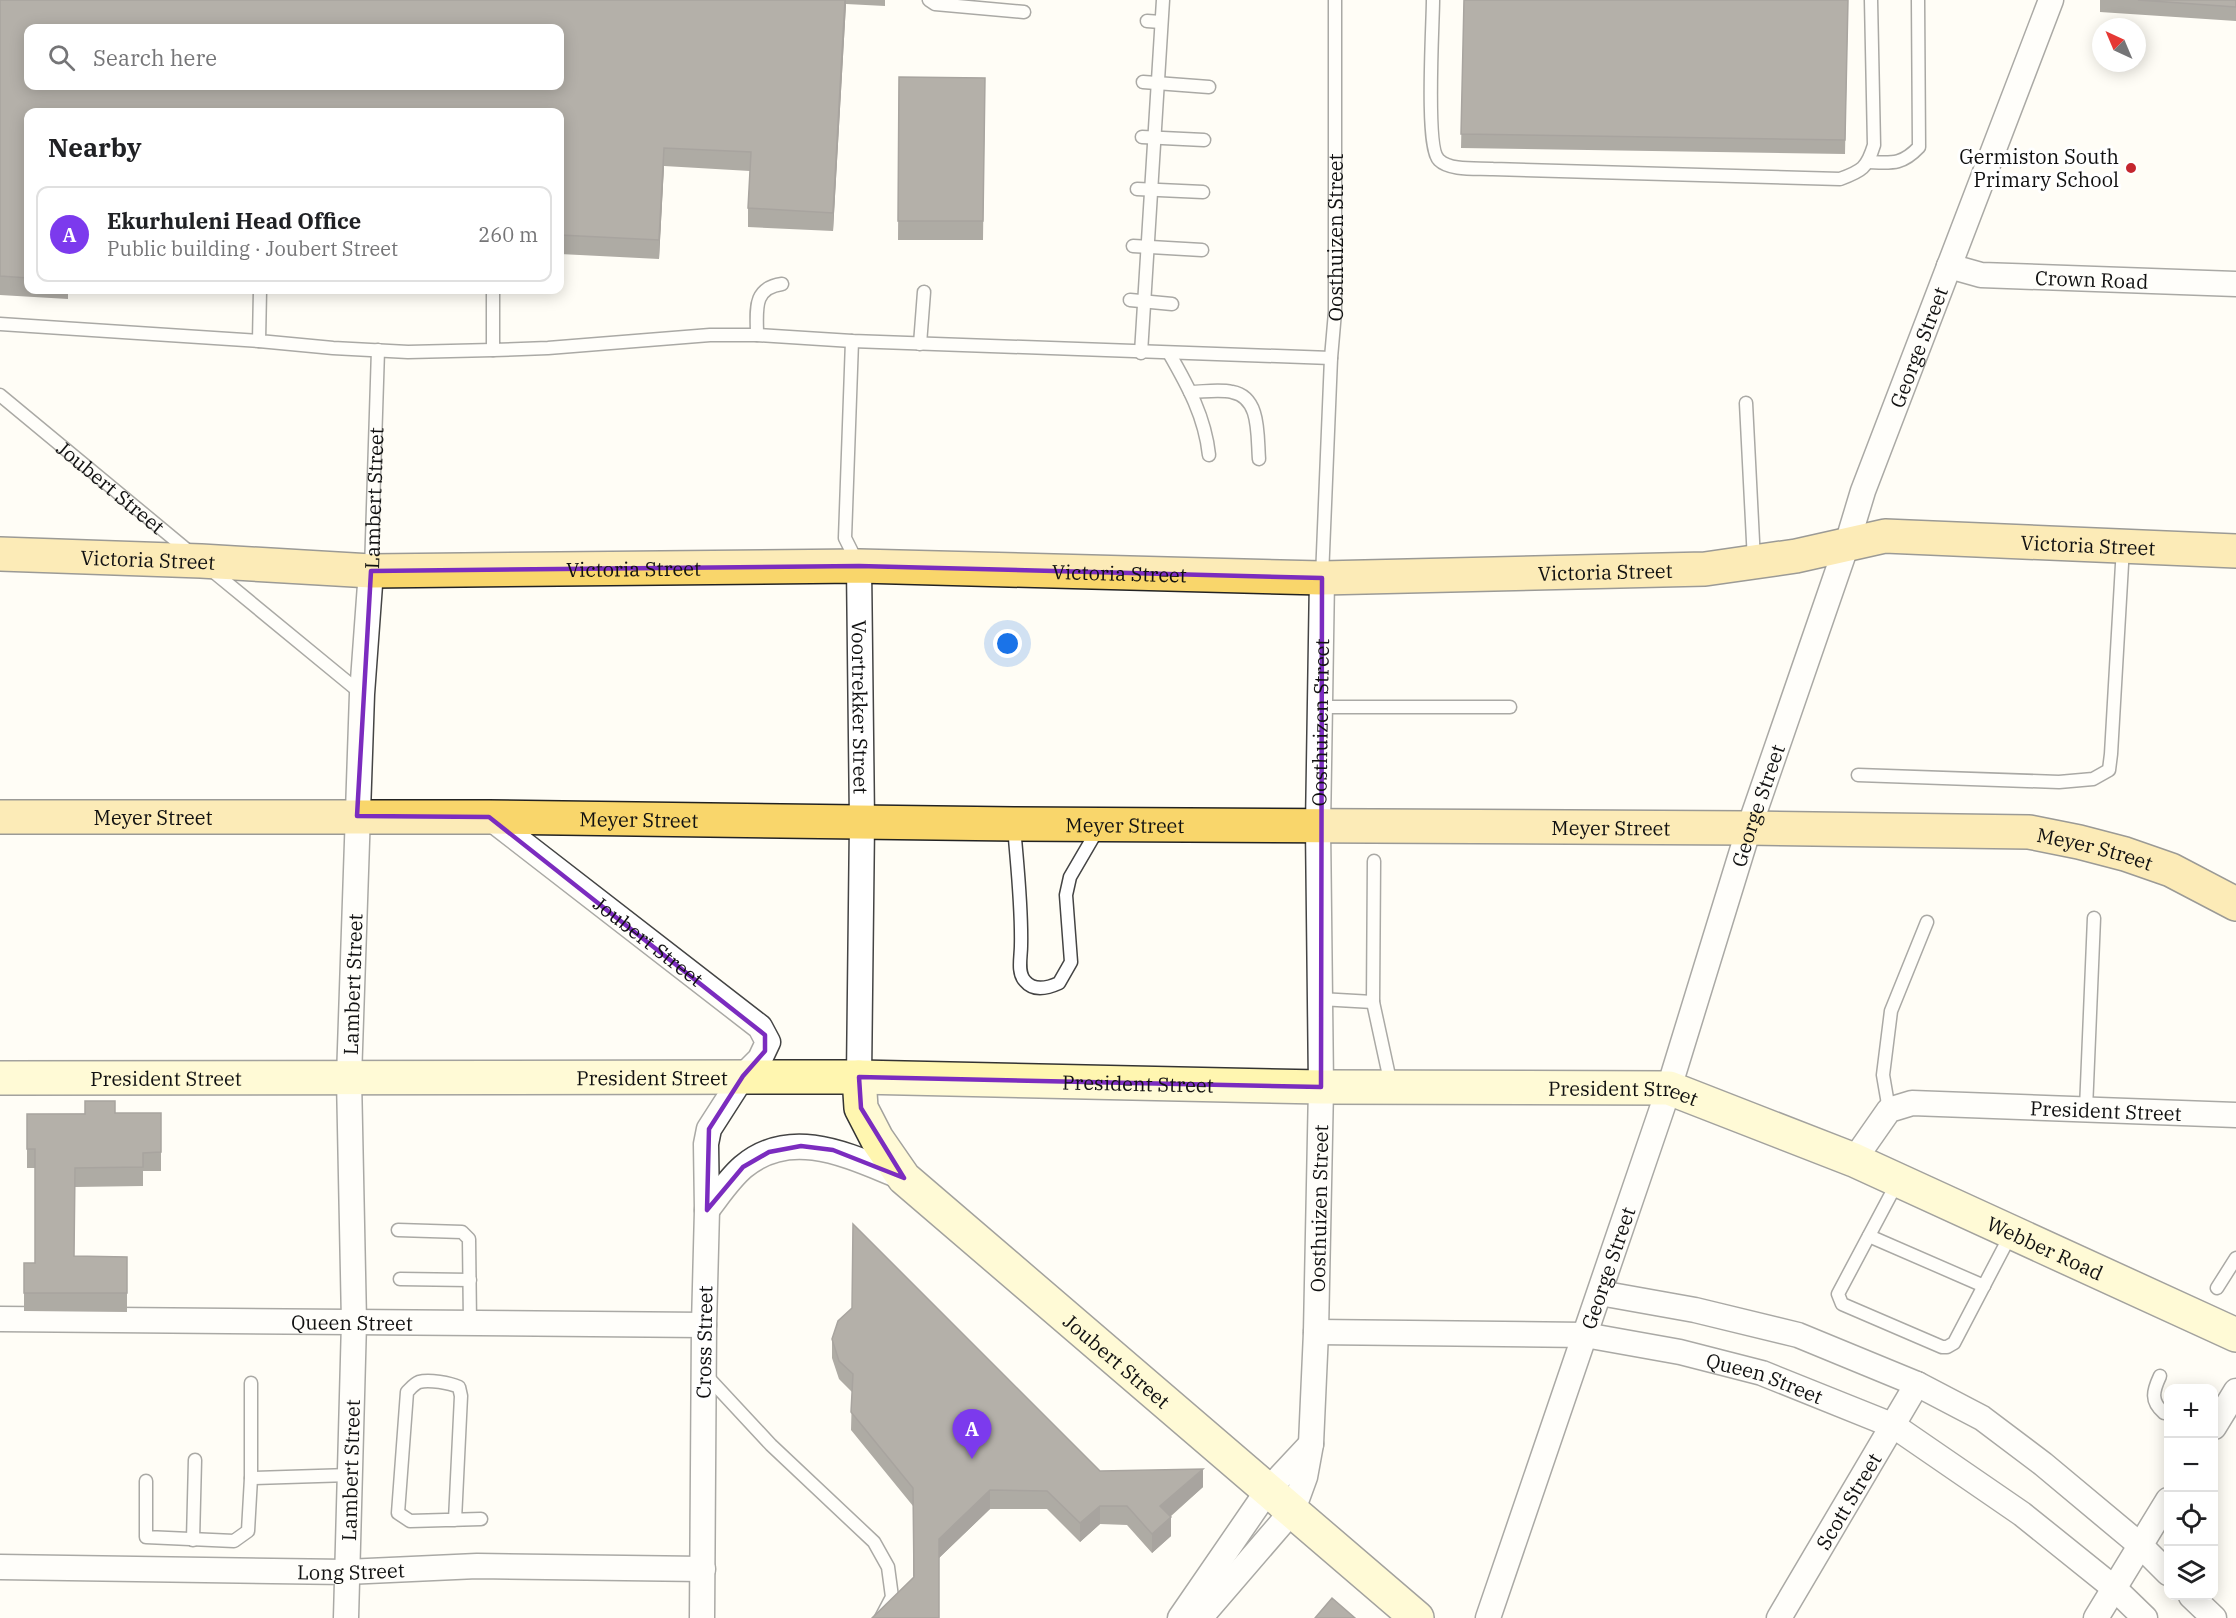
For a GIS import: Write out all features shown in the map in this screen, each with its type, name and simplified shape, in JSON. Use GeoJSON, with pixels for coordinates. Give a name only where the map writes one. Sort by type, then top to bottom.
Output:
{"type":"FeatureCollection","features":[{"type":"Feature","properties":{"kind":"main road","name":"Victoria Street"},"geometry":{"type":"LineString","coordinates":[[0,554],[201,561],[371,571],[859,566],[1322,578],[1706,569],[1796,556],[1885,536],[2236,551]]}},
{"type":"Feature","properties":{"kind":"main road","name":"Meyer Street"},"geometry":{"type":"LineString","coordinates":[[0,817],[357,816],[1100,825],[1749,828],[2029,832],[2125,854],[2171,870],[2236,904]]}},
{"type":"Feature","properties":{"kind":"street","name":"George Street"},"geometry":{"type":"LineString","coordinates":[[1488,1618],[1669,1088],[1749,828],[1863,490],[2050,0]]}},
{"type":"Feature","properties":{"kind":"street","name":"Crown Road"},"geometry":{"type":"LineString","coordinates":[[1949,266],[1981,275],[2236,284]]}},
{"type":"Feature","properties":{"kind":"street","name":"Voortrekker Street"},"geometry":{"type":"LineString","coordinates":[[859,566],[862,822],[859,1077]]}},
{"type":"Feature","properties":{"kind":"street","name":"Lambert Street"},"geometry":{"type":"LineString","coordinates":[[346,1618],[354,1322],[349,1078],[362,694],[371,571]]}},
{"type":"Feature","properties":{"kind":"street","name":"Oosthuizen Street"},"geometry":{"type":"LineString","coordinates":[[1280,1500],[1311,1444],[1316,1332],[1321,1087],[1318,827],[1322,578]]}},
{"type":"Feature","properties":{"kind":"street","name":"Joubert Street"},"geometry":{"type":"LineString","coordinates":[[489,817],[760,1027],[768,1042],[765,1051],[743,1076]]}},
{"type":"Feature","properties":{"kind":"street","name":"President Street"},"geometry":{"type":"LineString","coordinates":[[0,1078],[743,1076],[1321,1087],[1669,1088],[1854,1160]]}},
{"type":"Feature","properties":{"kind":"street","name":"Cross Street"},"geometry":{"type":"LineString","coordinates":[[702,1618],[706,1144],[709,1129],[743,1076]]}},
{"type":"Feature","properties":{"kind":"street","name":"Joubert Street"},"geometry":{"type":"LineString","coordinates":[[859,1077],[861,1108],[877,1139],[904,1178],[1417,1618]]}},
{"type":"Feature","properties":{"kind":"street","name":"President Street"},"geometry":{"type":"LineString","coordinates":[[1889,1110],[1912,1103],[2236,1115]]}},
{"type":"Feature","properties":{"kind":"street"},"geometry":{"type":"LineString","coordinates":[[1854,1160],[1889,1110]]}},
{"type":"Feature","properties":{"kind":"street"},"geometry":{"type":"LineString","coordinates":[[707,1210],[743,1167],[769,1152],[801,1146],[834,1150],[904,1178]]}},
{"type":"Feature","properties":{"kind":"street","name":"Webber Road"},"geometry":{"type":"LineString","coordinates":[[1854,1160],[2236,1335]]}},
{"type":"Feature","properties":{"kind":"street"},"geometry":{"type":"LineString","coordinates":[[1600,1293],[1695,1310],[1798,1335],[1917,1384],[1982,1418],[2043,1464],[2140,1545],[2164,1568]]}},
{"type":"Feature","properties":{"kind":"street","name":"Queen Street"},"geometry":{"type":"LineString","coordinates":[[0,1318],[704,1325]]}},
{"type":"Feature","properties":{"kind":"street","name":"Queen Street"},"geometry":{"type":"LineString","coordinates":[[1316,1332],[1585,1335],[1680,1352],[1762,1373],[1894,1426],[2022,1514],[2114,1588],[2145,1618]]}},
{"type":"Feature","properties":{"kind":"street","name":"Scott Street"},"geometry":{"type":"LineString","coordinates":[[1779,1618],[1917,1384]]}},
{"type":"Feature","properties":{"kind":"street"},"geometry":{"type":"LineString","coordinates":[[2218,1420],[2236,1391]]}},
{"type":"Feature","properties":{"kind":"street"},"geometry":{"type":"LineString","coordinates":[[1180,1618],[1280,1500]]}},
{"type":"Feature","properties":{"kind":"street"},"geometry":{"type":"LineString","coordinates":[[1200,1618],[1280,1500]]}},
{"type":"Feature","properties":{"kind":"street"},"geometry":{"type":"LineString","coordinates":[[2096,1618],[2164,1508]]}},
{"type":"Feature","properties":{"kind":"street","name":"Long Street"},"geometry":{"type":"LineString","coordinates":[[0,1567],[346,1572],[477,1566],[703,1569]]}},
{"type":"Feature","properties":{"kind":"street"},"geometry":{"type":"LineString","coordinates":[[2195,1600],[2214,1618]]}},
{"type":"Feature","properties":{"kind":"lane"},"geometry":{"type":"LineString","coordinates":[[929,0],[935,4],[1024,12]]}},
{"type":"Feature","properties":{"kind":"lane"},"geometry":{"type":"LineString","coordinates":[[1141,353],[1152,191],[1148,138],[1157,84],[1163,0]]}},
{"type":"Feature","properties":{"kind":"lane","name":"Oosthuizen Street"},"geometry":{"type":"LineString","coordinates":[[1322,578],[1335,312],[1335,0]]}},
{"type":"Feature","properties":{"kind":"lane"},"geometry":{"type":"LineString","coordinates":[[1433,0],[1431,131],[1434,154],[1440,162],[1451,166],[1840,179],[1858,173],[1869,162],[1874,145],[1871,0]]}},
{"type":"Feature","properties":{"kind":"lane"},"geometry":{"type":"LineString","coordinates":[[1869,162],[1896,163],[1909,157],[1919,147],[1918,0]]}},
{"type":"Feature","properties":{"kind":"lane"},"geometry":{"type":"LineString","coordinates":[[1147,21],[1161,22]]}},
{"type":"Feature","properties":{"kind":"lane"},"geometry":{"type":"LineString","coordinates":[[1143,82],[1209,87]]}},
{"type":"Feature","properties":{"kind":"lane"},"geometry":{"type":"LineString","coordinates":[[1148,138],[1204,140]]}},
{"type":"Feature","properties":{"kind":"lane"},"geometry":{"type":"LineString","coordinates":[[1137,189],[1203,192]]}},
{"type":"Feature","properties":{"kind":"lane"},"geometry":{"type":"LineString","coordinates":[[1133,246],[1202,250]]}},
{"type":"Feature","properties":{"kind":"lane"},"geometry":{"type":"LineString","coordinates":[[757,335],[757,304],[762,292],[771,285],[782,284]]}},
{"type":"Feature","properties":{"kind":"lane"},"geometry":{"type":"LineString","coordinates":[[920,344],[924,292]]}},
{"type":"Feature","properties":{"kind":"lane"},"geometry":{"type":"LineString","coordinates":[[259,341],[260,294]]}},
{"type":"Feature","properties":{"kind":"lane"},"geometry":{"type":"LineString","coordinates":[[493,294],[493,350]]}},
{"type":"Feature","properties":{"kind":"lane"},"geometry":{"type":"LineString","coordinates":[[1130,300],[1172,304]]}},
{"type":"Feature","properties":{"kind":"lane"},"geometry":{"type":"LineString","coordinates":[[0,324],[408,352],[548,348],[710,335],[757,335],[1141,353],[1331,358]]}},
{"type":"Feature","properties":{"kind":"lane","name":"Voortrekker Street"},"geometry":{"type":"LineString","coordinates":[[852,341],[845,538],[859,566]]}},
{"type":"Feature","properties":{"kind":"lane","name":"Lambert Street"},"geometry":{"type":"LineString","coordinates":[[371,571],[378,350]]}},
{"type":"Feature","properties":{"kind":"lane"},"geometry":{"type":"LineString","coordinates":[[1169,353],[1198,408],[1207,434],[1209,455]]}},
{"type":"Feature","properties":{"kind":"lane"},"geometry":{"type":"LineString","coordinates":[[1190,392],[1230,391],[1247,398],[1255,413],[1259,459]]}},
{"type":"Feature","properties":{"kind":"lane","name":"Joubert Street"},"geometry":{"type":"LineString","coordinates":[[0,395],[362,694]]}},
{"type":"Feature","properties":{"kind":"lane"},"geometry":{"type":"LineString","coordinates":[[1746,403],[1754,562]]}},
{"type":"Feature","properties":{"kind":"lane"},"geometry":{"type":"LineString","coordinates":[[1858,775],[2059,782],[2093,779],[2109,770],[2123,546]]}},
{"type":"Feature","properties":{"kind":"lane"},"geometry":{"type":"LineString","coordinates":[[1320,707],[1510,707]]}},
{"type":"Feature","properties":{"kind":"lane"},"geometry":{"type":"LineString","coordinates":[[1014,824],[1021,929],[1020,972],[1024,980],[1032,987],[1048,988],[1059,983],[1071,962],[1066,895],[1070,877],[1100,825]]}},
{"type":"Feature","properties":{"kind":"lane"},"geometry":{"type":"LineString","coordinates":[[1374,861],[1374,1002],[1391,1086]]}},
{"type":"Feature","properties":{"kind":"lane"},"geometry":{"type":"LineString","coordinates":[[2086,1109],[2094,918]]}},
{"type":"Feature","properties":{"kind":"lane"},"geometry":{"type":"LineString","coordinates":[[1889,1110],[1882,1075],[1891,1011],[1927,922]]}},
{"type":"Feature","properties":{"kind":"lane"},"geometry":{"type":"LineString","coordinates":[[1320,999],[1374,1002]]}},
{"type":"Feature","properties":{"kind":"lane"},"geometry":{"type":"LineString","coordinates":[[1898,1180],[1838,1294],[1842,1304],[1947,1347],[1954,1344],[2012,1233]]}},
{"type":"Feature","properties":{"kind":"lane"},"geometry":{"type":"LineString","coordinates":[[398,1230],[467,1234],[469,1239],[470,1323]]}},
{"type":"Feature","properties":{"kind":"lane"},"geometry":{"type":"LineString","coordinates":[[1869,1236],[1984,1286]]}},
{"type":"Feature","properties":{"kind":"lane"},"geometry":{"type":"LineString","coordinates":[[2217,1288],[2236,1258]]}},
{"type":"Feature","properties":{"kind":"lane"},"geometry":{"type":"LineString","coordinates":[[400,1279],[470,1281]]}},
{"type":"Feature","properties":{"kind":"lane"},"geometry":{"type":"LineString","coordinates":[[704,1372],[771,1445],[874,1542],[888,1567],[892,1597],[881,1618]]}},
{"type":"Feature","properties":{"kind":"lane"},"geometry":{"type":"LineString","coordinates":[[2160,1376],[2154,1389],[2153,1400],[2157,1407],[2164,1412]]}},
{"type":"Feature","properties":{"kind":"lane"},"geometry":{"type":"LineString","coordinates":[[455,1520],[461,1396],[459,1387],[453,1384],[421,1381],[414,1384],[407,1392],[398,1514],[410,1521],[455,1520],[481,1519]]}},
{"type":"Feature","properties":{"kind":"lane"},"geometry":{"type":"LineString","coordinates":[[146,1481],[146,1537],[234,1541],[248,1531],[251,1478],[251,1383]]}},
{"type":"Feature","properties":{"kind":"lane"},"geometry":{"type":"LineString","coordinates":[[193,1540],[195,1460]]}},
{"type":"Feature","properties":{"kind":"lane"},"geometry":{"type":"LineString","coordinates":[[251,1478],[350,1475]]}},
{"type":"Feature","properties":{"kind":"highlighted area"},"geometry":{"type":"Polygon","coordinates":[[[859,566],[1322,578],[1321,1087],[859,1077],[861,1108],[904,1178],[833,1150],[801,1146],[769,1152],[743,1167],[707,1210],[709,1129],[743,1076],[765,1051],[765,1035],[489,817],[357,816],[371,571],[859,566]]]}},
{"type":"Feature","properties":{"kind":"building"},"geometry":{"type":"Polygon","coordinates":[[[0,0],[845,0],[833,213],[748,208],[751,152],[664,148],[659,240],[564,235],[564,108],[24,108],[24,278],[0,276],[0,0]]]}},
{"type":"Feature","properties":{"kind":"building"},"geometry":{"type":"Polygon","coordinates":[[[1464,0],[1848,0],[1845,140],[1461,134],[1464,0]]]}},
{"type":"Feature","properties":{"kind":"building"},"geometry":{"type":"Polygon","coordinates":[[[2138,0],[2236,0],[2236,7],[2138,0]]]}},
{"type":"Feature","properties":{"kind":"building"},"geometry":{"type":"Polygon","coordinates":[[[899,77],[985,78],[983,221],[898,221],[899,77]]]}},
{"type":"Feature","properties":{"kind":"building"},"geometry":{"type":"Polygon","coordinates":[[[85,1101],[115,1101],[115,1113],[161,1113],[161,1152],[143,1153],[143,1167],[75,1168],[74,1256],[127,1257],[127,1293],[24,1293],[24,1263],[35,1263],[35,1149],[27,1149],[27,1114],[85,1114],[85,1101]]]}},
{"type":"Feature","properties":{"kind":"building"},"geometry":{"type":"Polygon","coordinates":[[[853,1224],[1100,1471],[1203,1469],[1160,1506],[1171,1517],[1152,1534],[1127,1506],[1100,1506],[1080,1523],[1047,1491],[990,1490],[939,1539],[939,1618],[872,1618],[914,1577],[913,1488],[851,1412],[853,1374],[839,1361],[832,1339],[838,1321],[852,1308],[853,1224]]]}},
{"type":"Feature","properties":{"kind":"building"},"geometry":{"type":"Polygon","coordinates":[[[1332,1598],[1355,1618],[1315,1618],[1332,1598]]]}},
{"type":"Feature","properties":{"kind":"place","name":"Germiston South Primary School"},"geometry":{"type":"Point","coordinates":[2131,168]}},
{"type":"Feature","properties":{"kind":"place","name":"Ekurhuleni Head Office"},"geometry":{"type":"Point","coordinates":[972,1459]}}]}
